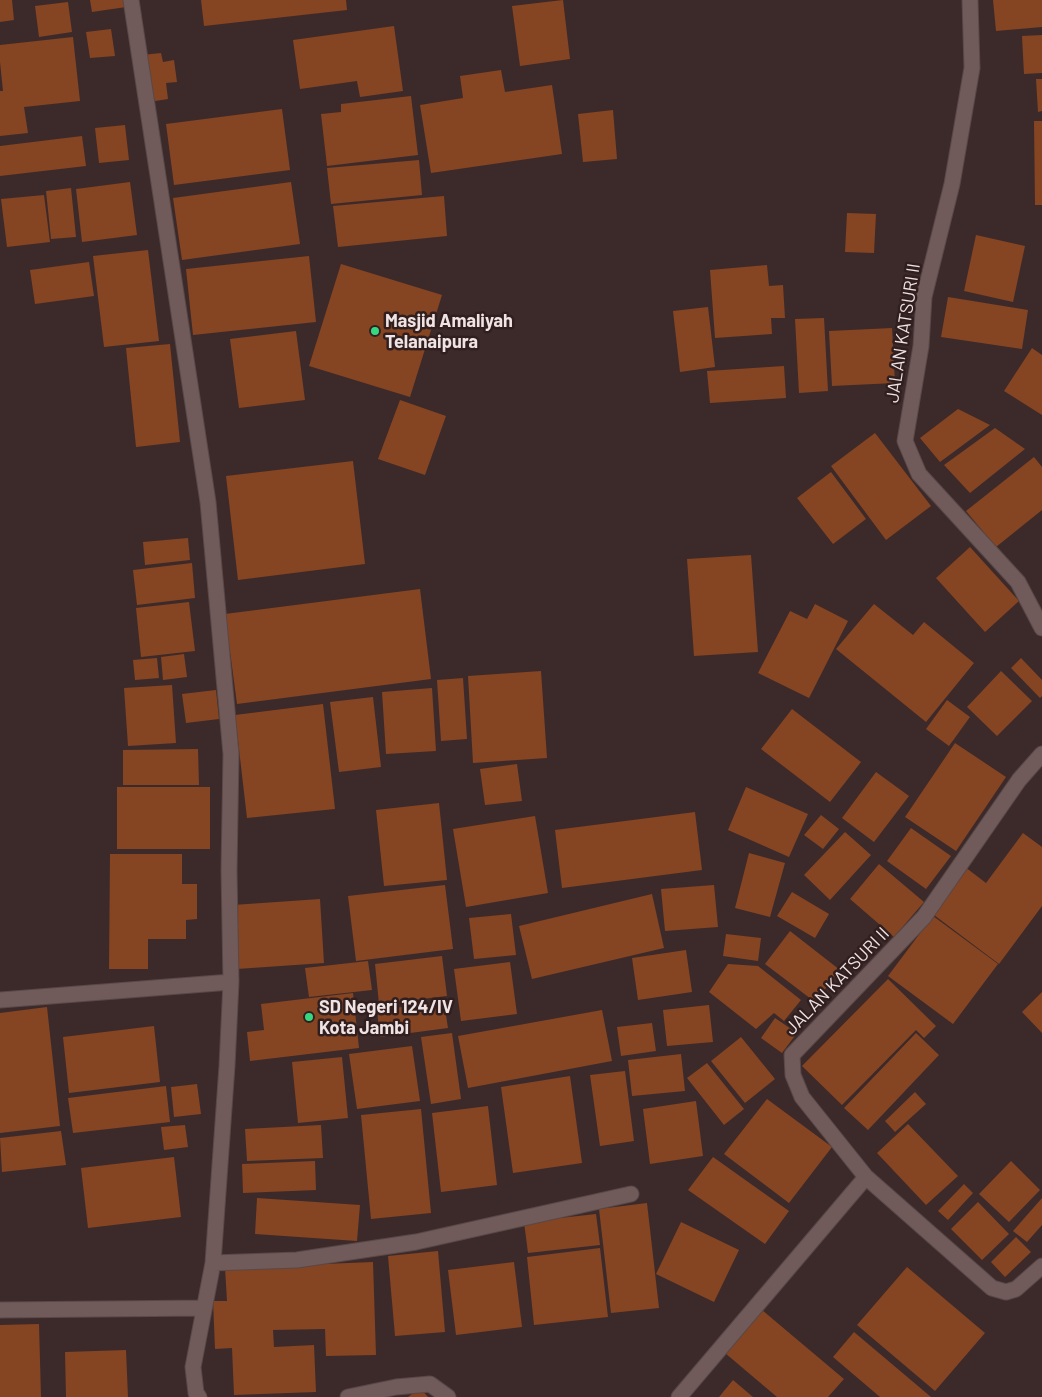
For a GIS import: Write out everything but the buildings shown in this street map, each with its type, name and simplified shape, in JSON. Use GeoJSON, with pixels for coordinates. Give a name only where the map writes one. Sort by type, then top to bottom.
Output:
{"type":"FeatureCollection","features":[{"type":"Feature","properties":{"kind":"street"},"geometry":{"type":"LineString","coordinates":[[131,0],[208,502],[231,754],[231,982],[227,1066],[213,1263],[193,1367],[196,1393],[199,1397]]}},
{"type":"Feature","properties":{"kind":"street","name":"JALAN KATSURI II"},"geometry":{"type":"LineString","coordinates":[[970,0],[972,68],[952,184],[924,297],[921,346],[905,441],[919,474],[1018,582],[1042,628]]}},
{"type":"Feature","properties":{"kind":"street","name":"JALAN KATSURI II"},"geometry":{"type":"LineString","coordinates":[[1042,754],[1019,780],[924,917],[792,1055],[793,1075],[802,1097],[866,1177],[992,1288],[1006,1292],[1016,1289],[1042,1266]]}},
{"type":"Feature","properties":{"kind":"street"},"geometry":{"type":"LineString","coordinates":[[0,1000],[231,982]]}},
{"type":"Feature","properties":{"kind":"street"},"geometry":{"type":"LineString","coordinates":[[679,1397],[866,1177]]}},
{"type":"Feature","properties":{"kind":"street"},"geometry":{"type":"LineString","coordinates":[[213,1263],[297,1260],[416,1242],[631,1194]]}},
{"type":"Feature","properties":{"kind":"street"},"geometry":{"type":"LineString","coordinates":[[0,1310],[204,1308]]}},
{"type":"Feature","properties":{"kind":"street"},"geometry":{"type":"LineString","coordinates":[[348,1397],[396,1387],[430,1384],[448,1397]]}},
{"type":"Feature","properties":{"kind":"place","name":"Masjid Amaliyah Telanaipura"},"geometry":{"type":"Point","coordinates":[375,331]}},
{"type":"Feature","properties":{"kind":"place","name":"SD Negeri 124/IV Kota Jambi"},"geometry":{"type":"Point","coordinates":[309,1017]}}]}
